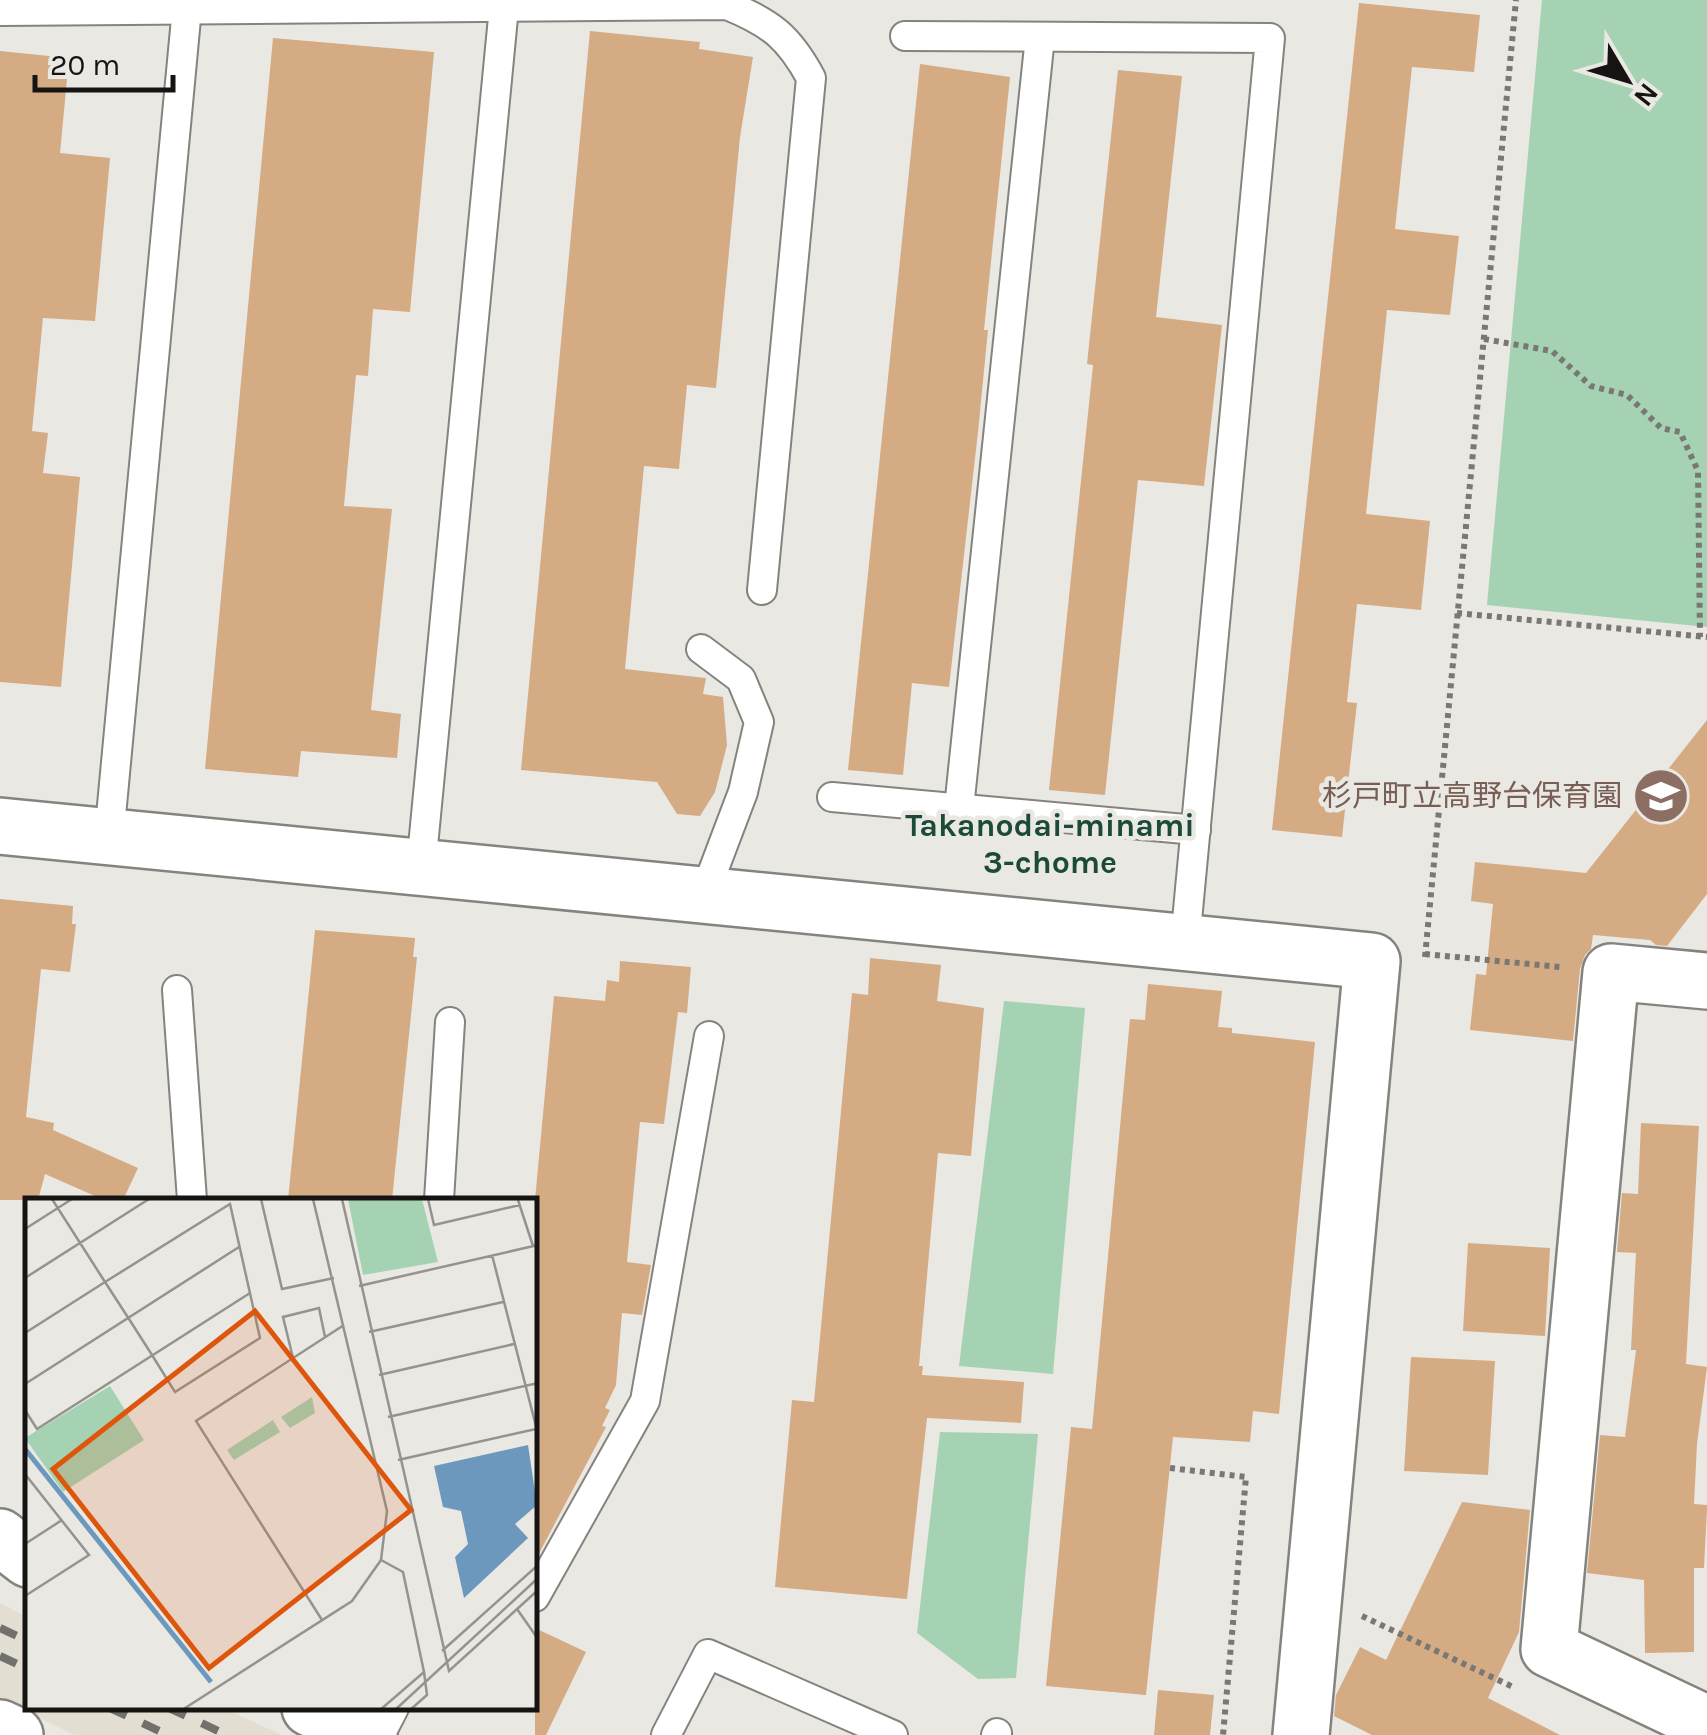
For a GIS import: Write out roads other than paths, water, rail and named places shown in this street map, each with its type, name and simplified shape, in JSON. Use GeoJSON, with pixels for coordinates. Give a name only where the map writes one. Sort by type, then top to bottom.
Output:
{"type":"FeatureCollection","features":[{"type":"Feature","properties":{"kind":"street"},"geometry":{"type":"LineString","coordinates":[[0,826],[1372,960],[1302,1735]]}},
{"type":"Feature","properties":{"kind":"street"},"geometry":{"type":"LineString","coordinates":[[1707,982],[1611,972],[1549,1649],[1707,1724]]}},
{"type":"Feature","properties":{"kind":"street"},"geometry":{"type":"LineString","coordinates":[[0,1538],[25,1558]]}},
{"type":"Feature","properties":{"kind":"street"},"geometry":{"type":"LineString","coordinates":[[314,1710],[369,1735]]}},
{"type":"Feature","properties":{"kind":"street"},"geometry":{"type":"LineString","coordinates":[[0,1728],[15,1735]]}},
{"type":"Feature","properties":{"kind":"lane"},"geometry":{"type":"LineString","coordinates":[[0,11],[728,5],[762,19],[794,46],[811,78],[762,590]]}},
{"type":"Feature","properties":{"kind":"lane"},"geometry":{"type":"LineString","coordinates":[[421,868],[504,7]]}},
{"type":"Feature","properties":{"kind":"lane"},"geometry":{"type":"LineString","coordinates":[[109,837],[187,8]]}},
{"type":"Feature","properties":{"kind":"lane"},"geometry":{"type":"LineString","coordinates":[[904,36],[1270,38],[1185,942]]}},
{"type":"Feature","properties":{"kind":"lane"},"geometry":{"type":"LineString","coordinates":[[959,808],[1040,36]]}},
{"type":"Feature","properties":{"kind":"lane"},"geometry":{"type":"LineString","coordinates":[[702,649],[741,678],[759,722],[743,792],[704,895]]}},
{"type":"Feature","properties":{"kind":"lane"},"geometry":{"type":"LineString","coordinates":[[832,796],[1196,830]]}},
{"type":"Feature","properties":{"kind":"lane"},"geometry":{"type":"LineString","coordinates":[[177,990],[192,1198]]}},
{"type":"Feature","properties":{"kind":"lane"},"geometry":{"type":"LineString","coordinates":[[439,1198],[450,1022]]}},
{"type":"Feature","properties":{"kind":"lane"},"geometry":{"type":"LineString","coordinates":[[538,1592],[645,1401],[709,1036]]}},
{"type":"Feature","properties":{"kind":"lane"},"geometry":{"type":"LineString","coordinates":[[666,1735],[708,1654],[892,1735]]}},
{"type":"Feature","properties":{"kind":"lane"},"geometry":{"type":"LineString","coordinates":[[380,1735],[393,1710]]}},
{"type":"Feature","properties":{"kind":"railway"},"geometry":{"type":"LineString","coordinates":[[0,1628],[25,1640]]}},
{"type":"Feature","properties":{"kind":"railway"},"geometry":{"type":"LineString","coordinates":[[0,1656],[25,1668]]}},
{"type":"Feature","properties":{"kind":"railway"},"geometry":{"type":"LineString","coordinates":[[114,1710],[168,1735]]}},
{"type":"Feature","properties":{"kind":"railway"},"geometry":{"type":"LineString","coordinates":[[173,1710],[227,1735]]}},
{"type":"Feature","properties":{"kind":"place","name":"杉戸町立高野台保育園"},"geometry":{"type":"Point","coordinates":[1661,796]}},
{"type":"Feature","properties":{"kind":"district","name":"Takanodai-minami 3-chome"},"geometry":{"type":"Point","coordinates":[1050,844]}}]}
